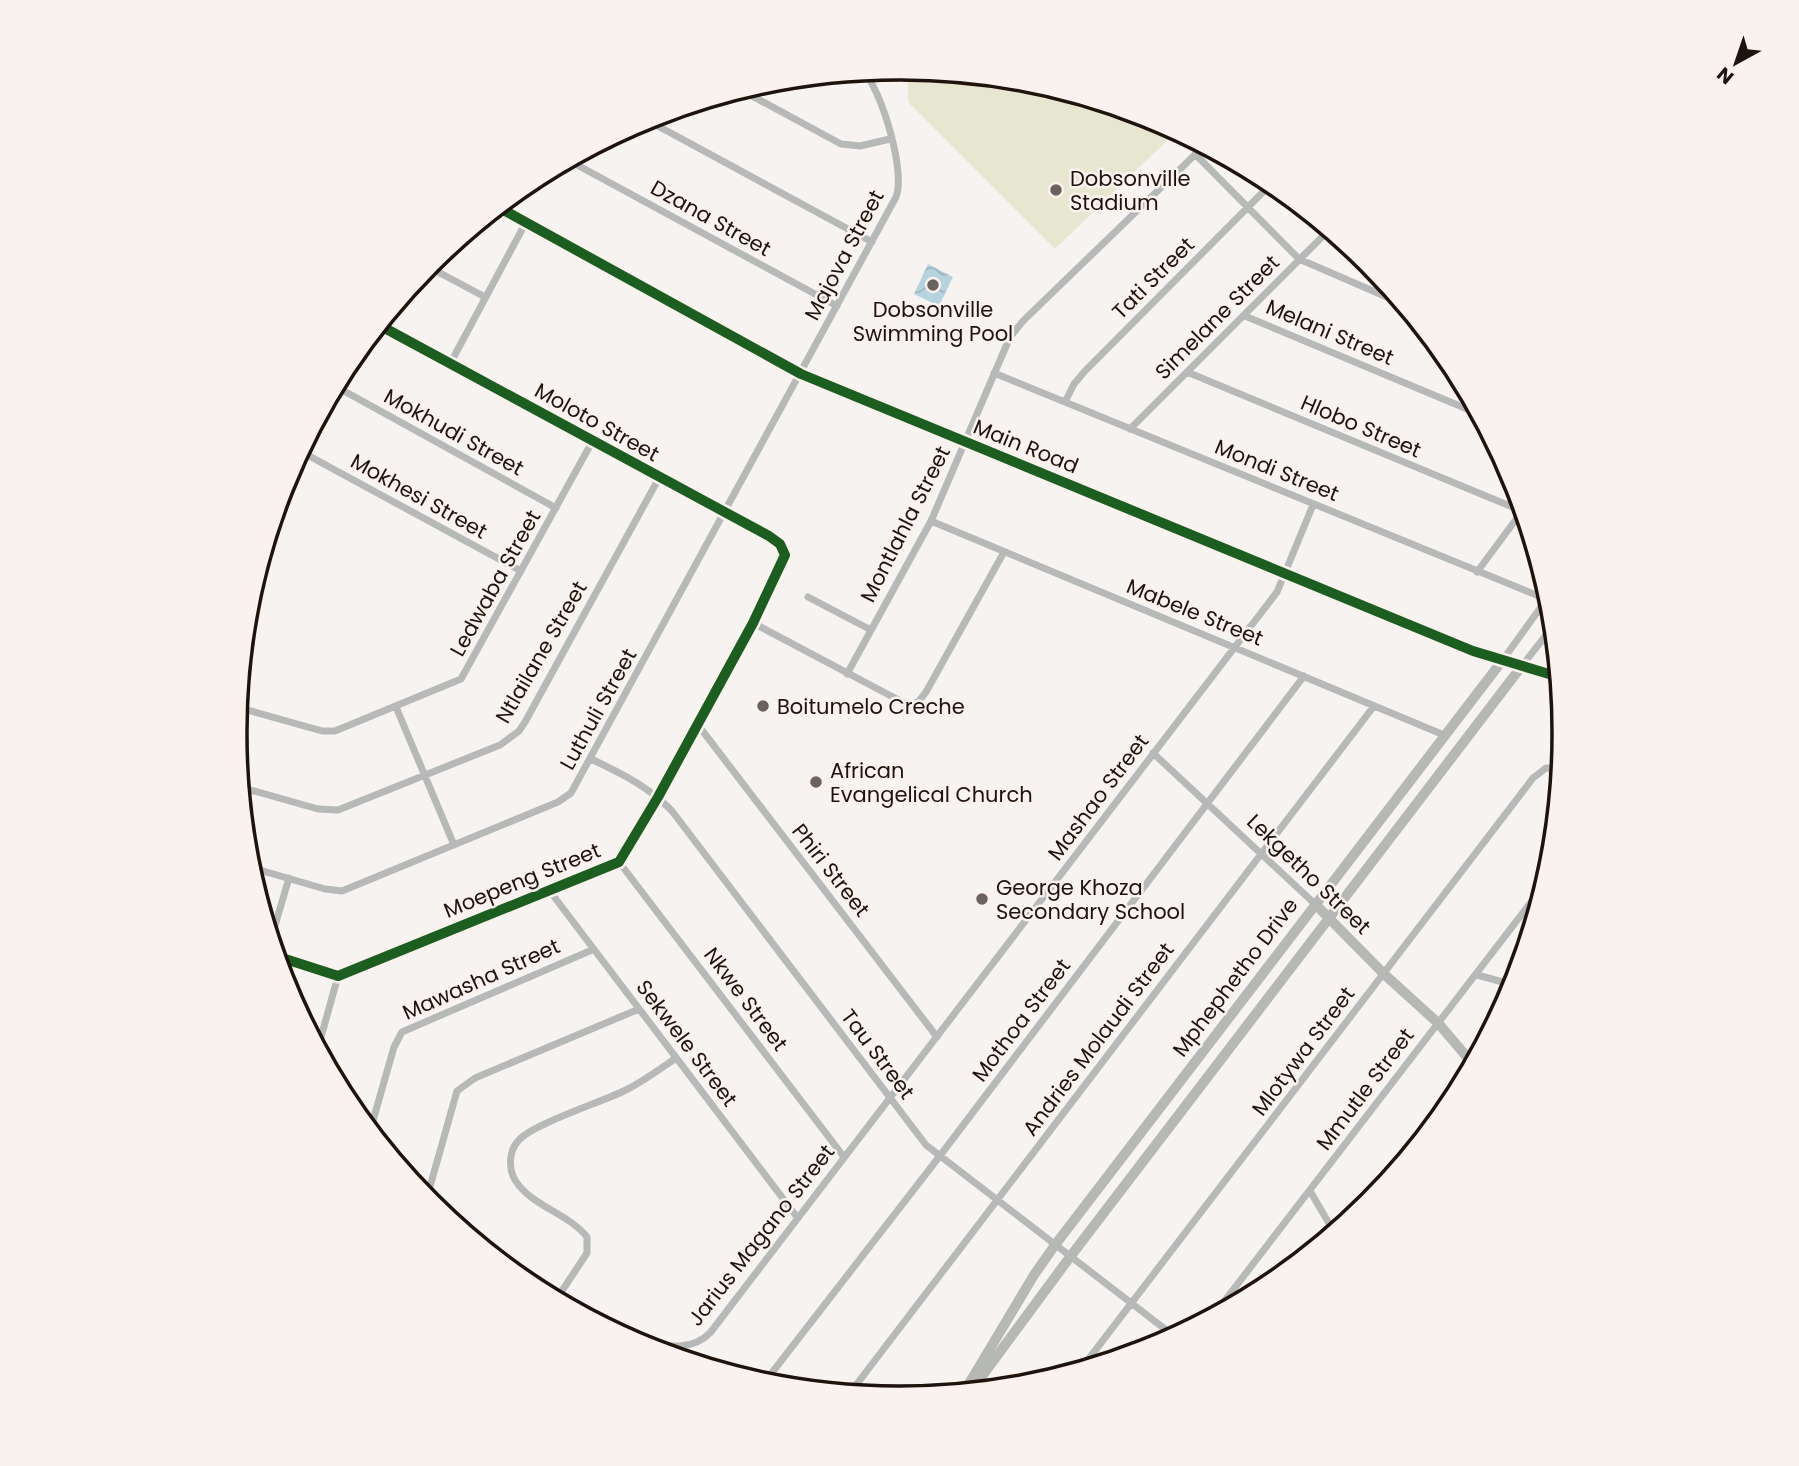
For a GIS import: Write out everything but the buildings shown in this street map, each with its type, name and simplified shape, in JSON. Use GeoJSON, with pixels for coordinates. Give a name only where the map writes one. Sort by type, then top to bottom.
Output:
{"type":"FeatureCollection","features":[{"type":"Feature","properties":{"kind":"street","name":"Majova Street"},"geometry":{"type":"LineString","coordinates":[[801,374],[899,189],[898,164],[875,88],[870,81]]}},
{"type":"Feature","properties":{"kind":"street"},"geometry":{"type":"LineString","coordinates":[[754,97],[841,144],[860,146],[890,139]]}},
{"type":"Feature","properties":{"kind":"street"},"geometry":{"type":"LineString","coordinates":[[659,127],[872,242]]}},
{"type":"Feature","properties":{"kind":"street"},"geometry":{"type":"LineString","coordinates":[[1195,154],[1299,259],[1383,295]]}},
{"type":"Feature","properties":{"kind":"street","name":"Montlahla Street"},"geometry":{"type":"LineString","coordinates":[[847,674],[932,522],[1010,337],[1195,154]]}},
{"type":"Feature","properties":{"kind":"street","name":"Dzana Street"},"geometry":{"type":"LineString","coordinates":[[578,165],[836,306]]}},
{"type":"Feature","properties":{"kind":"street","name":"Tati Street"},"geometry":{"type":"LineString","coordinates":[[1065,402],[1074,384],[1085,371],[1264,191]]}},
{"type":"Feature","properties":{"kind":"street","name":"Main Road"},"geometry":{"type":"LineString","coordinates":[[507,211],[801,374],[1502,661],[1549,674]]}},
{"type":"Feature","properties":{"kind":"street"},"geometry":{"type":"LineString","coordinates":[[450,364],[526,222]]}},
{"type":"Feature","properties":{"kind":"street","name":"Simelane Street"},"geometry":{"type":"LineString","coordinates":[[1130,429],[1323,236]]}},
{"type":"Feature","properties":{"kind":"street"},"geometry":{"type":"LineString","coordinates":[[438,272],[485,297]]}},
{"type":"Feature","properties":{"kind":"street","name":"Melani Street"},"geometry":{"type":"LineString","coordinates":[[1244,316],[1466,408]]}},
{"type":"Feature","properties":{"kind":"street","name":"Moloto Street"},"geometry":{"type":"LineString","coordinates":[[387,330],[780,544],[785,555],[784,561]]}},
{"type":"Feature","properties":{"kind":"street","name":"Hlobo Street"},"geometry":{"type":"LineString","coordinates":[[1187,372],[1511,506]]}},
{"type":"Feature","properties":{"kind":"street","name":"Mondi Street"},"geometry":{"type":"LineString","coordinates":[[994,373],[1536,594]]}},
{"type":"Feature","properties":{"kind":"street","name":"Luthuli Street"},"geometry":{"type":"LineString","coordinates":[[262,871],[325,889],[342,891],[565,798],[576,786],[801,374]]}},
{"type":"Feature","properties":{"kind":"street","name":"Mokhudi Street"},"geometry":{"type":"LineString","coordinates":[[344,391],[556,508]]}},
{"type":"Feature","properties":{"kind":"street","name":"Ledwaba Street"},"geometry":{"type":"LineString","coordinates":[[248,710],[328,731],[344,728],[461,679],[592,442]]}},
{"type":"Feature","properties":{"kind":"street","name":"Mokhesi Street"},"geometry":{"type":"LineString","coordinates":[[309,456],[521,571]]}},
{"type":"Feature","properties":{"kind":"street","name":"Ntlailane Street"},"geometry":{"type":"LineString","coordinates":[[250,790],[318,809],[331,811],[346,808],[500,745],[519,731],[659,478]]}},
{"type":"Feature","properties":{"kind":"street","name":"Mashao Street"},"geometry":{"type":"LineString","coordinates":[[891,1099],[1233,646],[1277,592],[1313,505]]}},
{"type":"Feature","properties":{"kind":"street"},"geometry":{"type":"LineString","coordinates":[[1477,572],[1516,520]]}},
{"type":"Feature","properties":{"kind":"street","name":"Mabele Street"},"geometry":{"type":"LineString","coordinates":[[932,522],[1444,735]]}},
{"type":"Feature","properties":{"kind":"street"},"geometry":{"type":"LineString","coordinates":[[753,623],[910,706],[919,701],[1004,552]]}},
{"type":"Feature","properties":{"kind":"street","name":"Moepeng Street"},"geometry":{"type":"LineString","coordinates":[[338,976],[619,862],[698,725],[784,561]]}},
{"type":"Feature","properties":{"kind":"street","name":"Montlahla Street"},"geometry":{"type":"LineString","coordinates":[[808,597],[871,630]]}},
{"type":"Feature","properties":{"kind":"street","name":"Mphephetho Drive"},"geometry":{"type":"LineString","coordinates":[[971,1381],[1055,1245],[1540,611]]}},
{"type":"Feature","properties":{"kind":"street","name":"Mphephetho Drive"},"geometry":{"type":"LineString","coordinates":[[979,1381],[1070,1257],[1544,637]]}},
{"type":"Feature","properties":{"kind":"street","name":"Mothoa Street"},"geometry":{"type":"LineString","coordinates":[[772,1373],[1304,677]]}},
{"type":"Feature","properties":{"kind":"street","name":"Andries Molaudi Street"},"geometry":{"type":"LineString","coordinates":[[857,1384],[1374,706]]}},
{"type":"Feature","properties":{"kind":"street"},"geometry":{"type":"LineString","coordinates":[[396,707],[454,845]]}},
{"type":"Feature","properties":{"kind":"street","name":"Phiri Street"},"geometry":{"type":"LineString","coordinates":[[698,725],[937,1037]]}},
{"type":"Feature","properties":{"kind":"street","name":"Lekgetho Street"},"geometry":{"type":"LineString","coordinates":[[1153,753],[1330,918],[1384,974],[1438,1023],[1466,1056]]}},
{"type":"Feature","properties":{"kind":"street","name":"Tau Street"},"geometry":{"type":"LineString","coordinates":[[591,759],[620,772],[658,797],[672,811],[920,1138],[939,1157],[1165,1329]]}},
{"type":"Feature","properties":{"kind":"street","name":"Mlotywa Street"},"geometry":{"type":"LineString","coordinates":[[1091,1356],[1533,778],[1546,768],[1551,768]]}},
{"type":"Feature","properties":{"kind":"street","name":"Nkwe Street"},"geometry":{"type":"LineString","coordinates":[[619,862],[844,1157]]}},
{"type":"Feature","properties":{"kind":"street"},"geometry":{"type":"LineString","coordinates":[[276,923],[289,878]]}},
{"type":"Feature","properties":{"kind":"street","name":"Sekwele Street"},"geometry":{"type":"LineString","coordinates":[[549,890],[797,1217]]}},
{"type":"Feature","properties":{"kind":"street","name":"Mmutle Street"},"geometry":{"type":"LineString","coordinates":[[1233,1294],[1529,906]]}},
{"type":"Feature","properties":{"kind":"street","name":"Mawasha Street"},"geometry":{"type":"LineString","coordinates":[[374,1119],[394,1047],[402,1032],[592,950]]}},
{"type":"Feature","properties":{"kind":"street"},"geometry":{"type":"LineString","coordinates":[[288,960],[338,976],[321,1036]]}},
{"type":"Feature","properties":{"kind":"street"},"geometry":{"type":"LineString","coordinates":[[1477,975],[1502,982]]}},
{"type":"Feature","properties":{"kind":"street"},"geometry":{"type":"LineString","coordinates":[[430,1186],[454,1100],[462,1086],[475,1078],[639,1009]]}},
{"type":"Feature","properties":{"kind":"street"},"geometry":{"type":"LineString","coordinates":[[562,1291],[587,1253],[587,1237],[575,1225],[520,1187],[511,1165],[513,1148],[527,1133],[626,1090],[676,1058]]}},
{"type":"Feature","properties":{"kind":"street","name":"Jarius Magano Street"},"geometry":{"type":"LineString","coordinates":[[673,1345],[690,1346],[703,1340],[891,1099]]}},
{"type":"Feature","properties":{"kind":"street"},"geometry":{"type":"LineString","coordinates":[[1310,1191],[1330,1224]]}},
{"type":"Feature","properties":{"kind":"green space","name":"Dobsonville Stadium"},"geometry":{"type":"Polygon","coordinates":[[[908,80],[985,86],[1068,103],[1109,115],[1169,139],[1055,249],[908,102],[908,80]]]}},
{"type":"Feature","properties":{"kind":"water","name":"Dobsonville Swimming Pool"},"geometry":{"type":"Polygon","coordinates":[[[928,264],[953,277],[939,306],[914,294],[928,264]]]}},
{"type":"Feature","properties":{"kind":"cycle path"},"geometry":{"type":"LineString","coordinates":[[507,212],[801,374],[1473,651],[1549,674]]}},
{"type":"Feature","properties":{"kind":"cycle path"},"geometry":{"type":"LineString","coordinates":[[288,960],[338,976],[619,862],[658,797],[753,623],[785,555],[780,544],[769,536],[387,330]]}},
{"type":"Feature","properties":{"kind":"place","name":"Dobsonville Stadium"},"geometry":{"type":"Point","coordinates":[1056,190]}},
{"type":"Feature","properties":{"kind":"place","name":"Dobsonville Swimming Pool"},"geometry":{"type":"Point","coordinates":[933,285]}},
{"type":"Feature","properties":{"kind":"place","name":"Boitumelo Creche"},"geometry":{"type":"Point","coordinates":[763,706]}},
{"type":"Feature","properties":{"kind":"place","name":"African Evangelical Church"},"geometry":{"type":"Point","coordinates":[816,782]}},
{"type":"Feature","properties":{"kind":"place","name":"George Khoza Secondary School"},"geometry":{"type":"Point","coordinates":[982,899]}}]}
